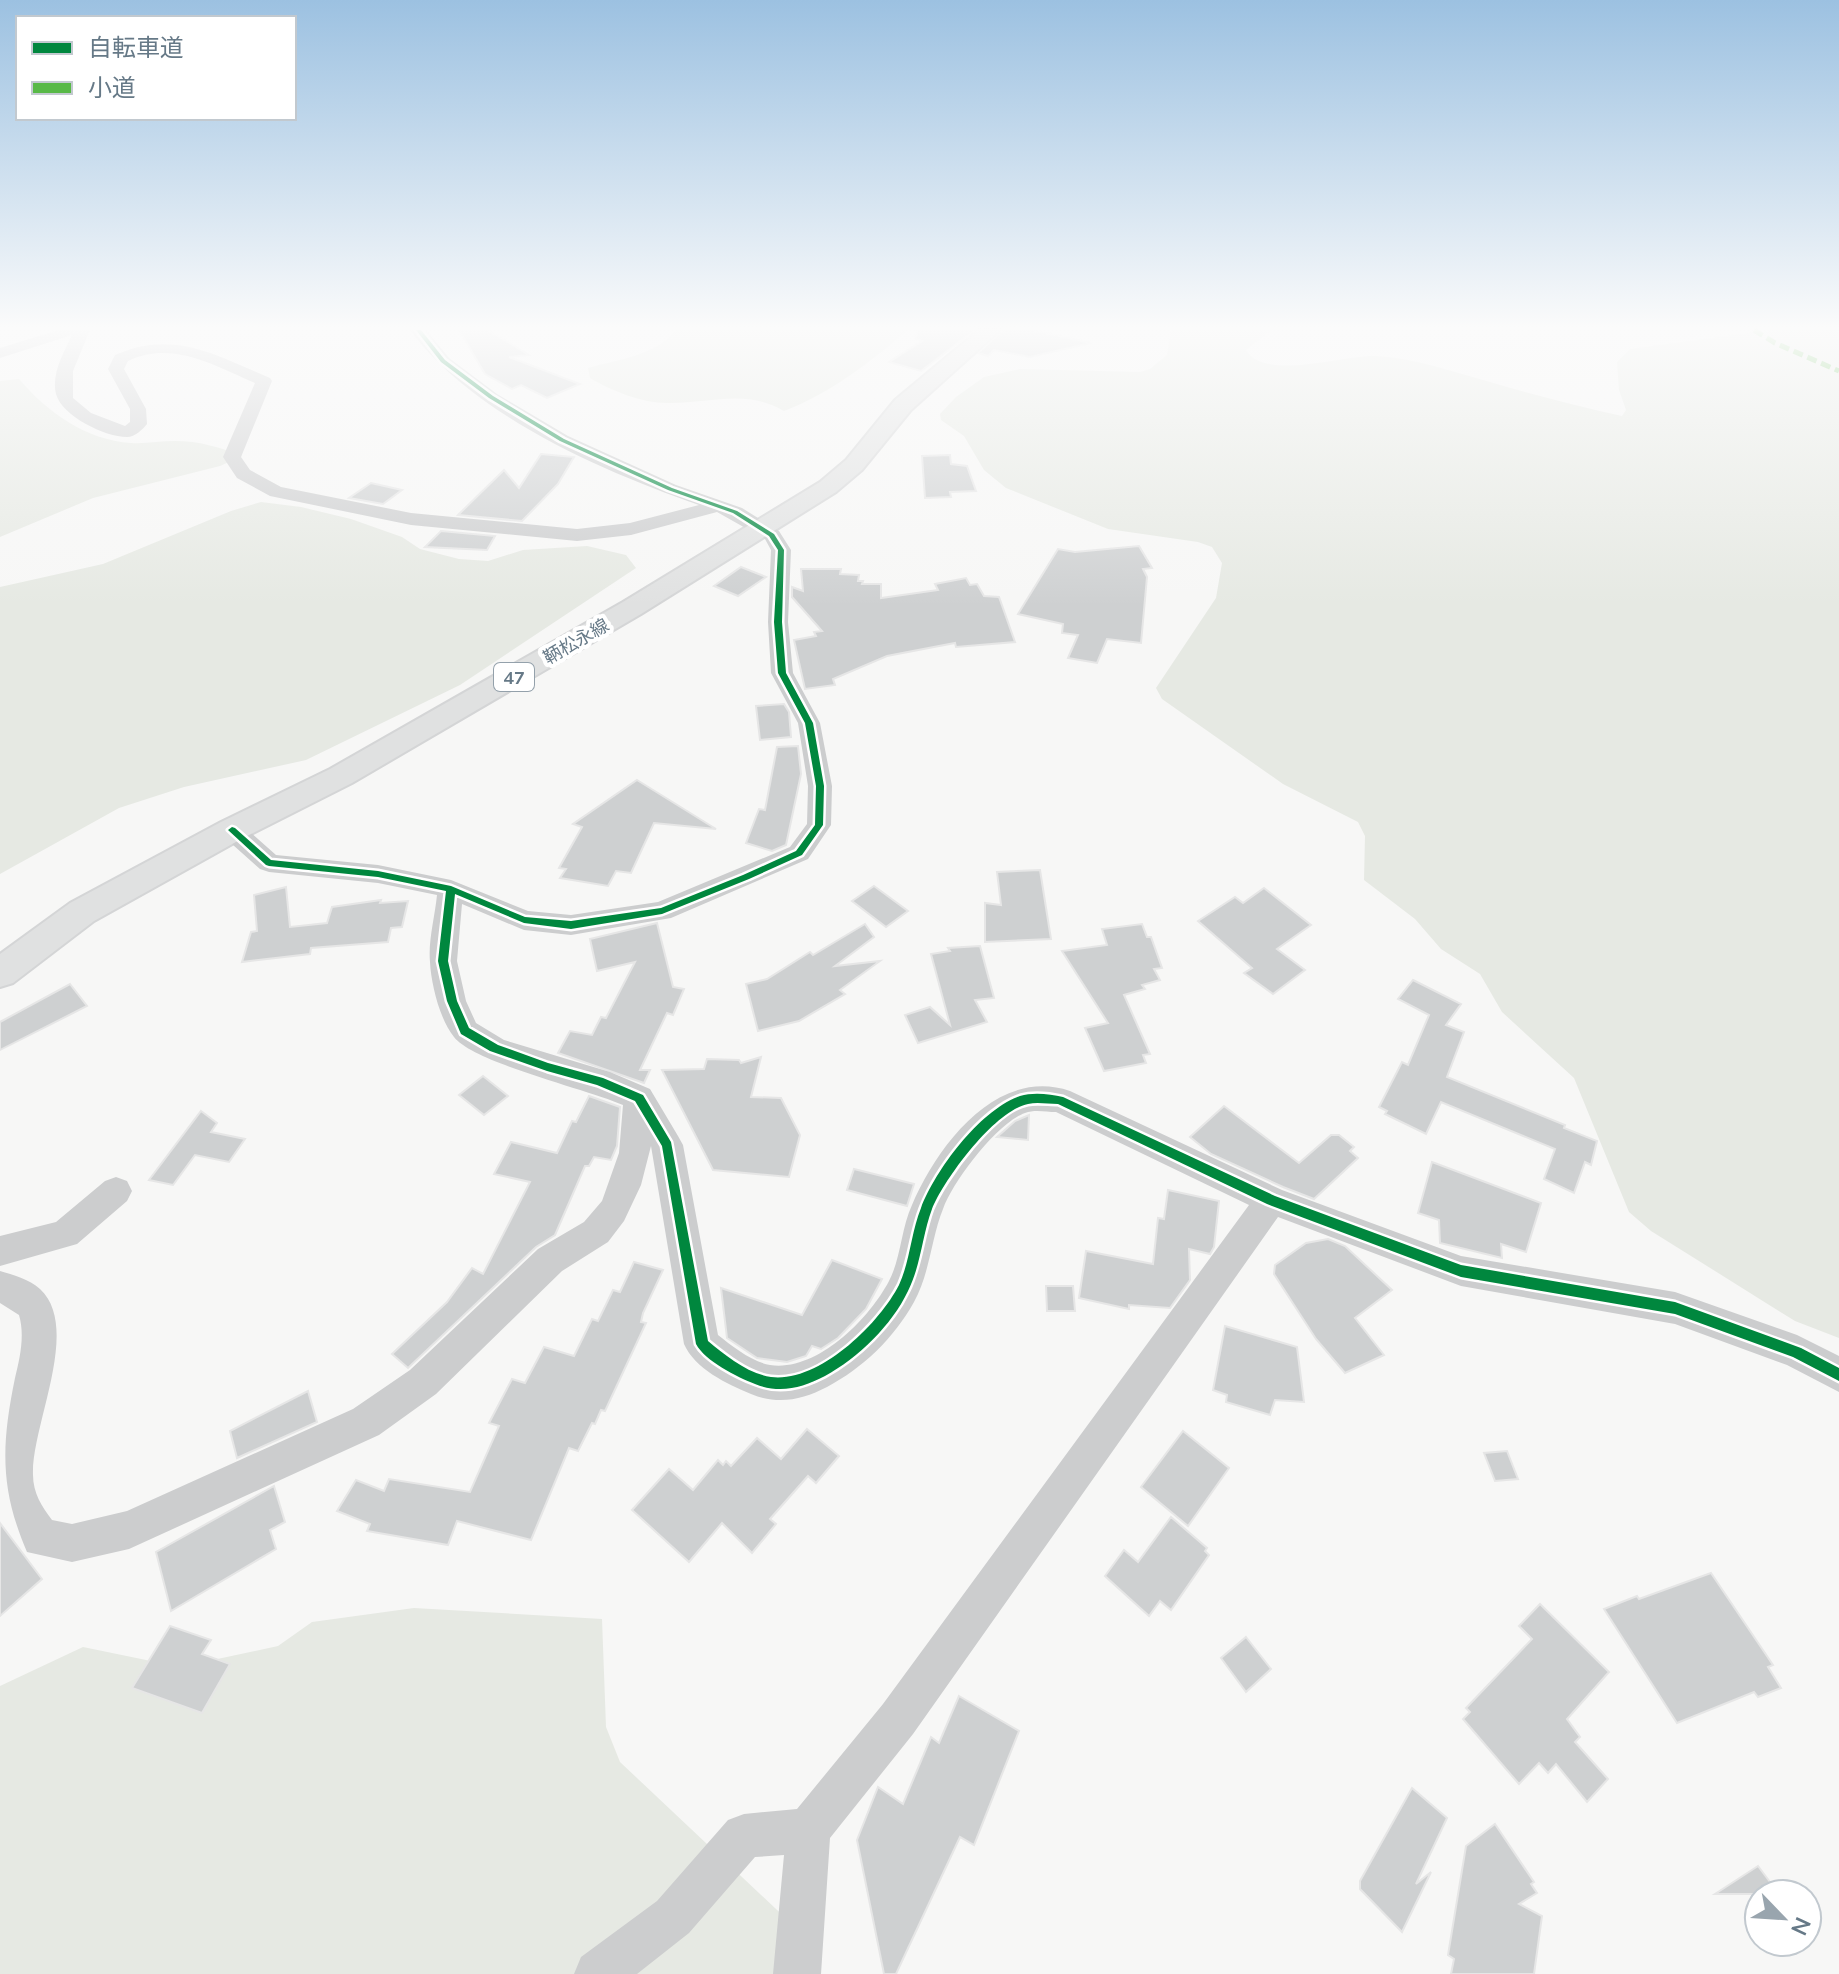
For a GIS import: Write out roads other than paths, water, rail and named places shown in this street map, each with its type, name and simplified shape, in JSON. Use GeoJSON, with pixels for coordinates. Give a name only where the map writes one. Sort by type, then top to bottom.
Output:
{"type":"FeatureCollection","features":[{"type":"Feature","properties":{"kind":"main road","name":"鞆松永線"},"geometry":{"type":"LineString","coordinates":[[0,973],[82,912],[232,830],[354,769],[764,529],[837,480],[854,465],[889,422]]}},
{"type":"Feature","properties":{"kind":"street"},"geometry":{"type":"LineString","coordinates":[[92,422],[127,432],[139,422]]}},
{"type":"Feature","properties":{"kind":"street"},"geometry":{"type":"LineString","coordinates":[[248,422],[233,450],[232,459],[261,487],[411,519],[577,535],[604,534],[718,506]]}},
{"type":"Feature","properties":{"kind":"street"},"geometry":{"type":"LineString","coordinates":[[232,830],[269,863],[378,874],[451,889],[524,920],[571,925],[662,911],[799,853],[819,825],[820,786],[809,723],[782,673],[778,622],[781,550],[764,529],[718,506],[670,489],[562,440],[532,422]]}},
{"type":"Feature","properties":{"kind":"street"},"geometry":{"type":"LineString","coordinates":[[451,889],[443,961],[452,1001],[465,1031],[494,1048],[599,1081],[639,1098],[667,1145],[702,1344],[718,1358],[772,1383],[809,1378],[861,1345],[886,1317],[903,1289],[918,1250],[927,1207],[959,1155],[998,1112],[1023,1100],[1059,1100],[1271,1200],[1461,1271],[1675,1308],[1797,1352],[1839,1375]]}},
{"type":"Feature","properties":{"kind":"street"},"geometry":{"type":"LineString","coordinates":[[0,1287],[17,1292],[34,1307],[40,1335],[14,1475],[23,1514],[41,1538],[72,1543],[129,1530],[366,1422],[423,1382],[550,1260],[596,1232],[613,1211],[635,1153],[639,1098]]}},
{"type":"Feature","properties":{"kind":"street"},"geometry":{"type":"LineString","coordinates":[[0,1251],[65,1234],[116,1191]]}},
{"type":"Feature","properties":{"kind":"street"},"geometry":{"type":"LineString","coordinates":[[797,1974],[808,1830],[898,1719],[1271,1200]]}},
{"type":"Feature","properties":{"kind":"street"},"geometry":{"type":"LineString","coordinates":[[598,1974],[673,1917],[744,1836],[808,1830]]}}]}
